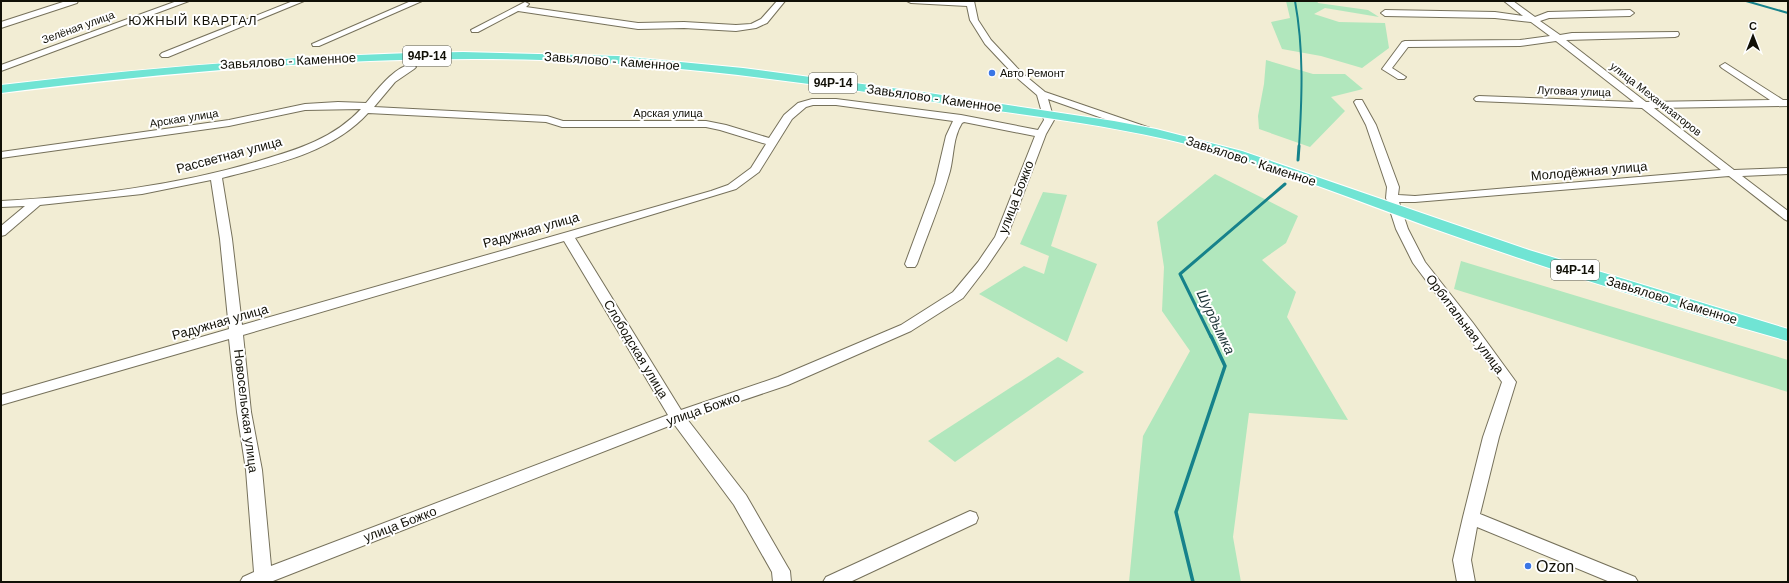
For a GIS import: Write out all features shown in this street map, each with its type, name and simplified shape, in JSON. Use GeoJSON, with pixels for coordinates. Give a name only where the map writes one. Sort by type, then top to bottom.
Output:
{"type":"FeatureCollection","features":[{"type":"Feature","properties":{"kind":"main road","name":"Завьялово - Каменное"},"geometry":{"type":"LineString","coordinates":[[1,89],[147,72],[270,61],[419,56],[534,56],[617,60],[743,71],[1048,114],[1150,131],[1216,148],[1394,204],[1491,244],[1788,335]]}},
{"type":"Feature","properties":{"kind":"street"},"geometry":{"type":"LineString","coordinates":[[1,25],[74,1]]}},
{"type":"Feature","properties":{"kind":"street","name":"Зелёная улица"},"geometry":{"type":"LineString","coordinates":[[1,68],[185,1]]}},
{"type":"Feature","properties":{"kind":"street"},"geometry":{"type":"LineString","coordinates":[[165,55],[300,1]]}},
{"type":"Feature","properties":{"kind":"street"},"geometry":{"type":"LineString","coordinates":[[316,44],[418,1]]}},
{"type":"Feature","properties":{"kind":"street"},"geometry":{"type":"LineString","coordinates":[[474,30],[530,1]]}},
{"type":"Feature","properties":{"kind":"street"},"geometry":{"type":"LineString","coordinates":[[517,8],[638,26],[684,25],[736,28],[753,26],[764,21],[781,1]]}},
{"type":"Feature","properties":{"kind":"street"},"geometry":{"type":"LineString","coordinates":[[911,1],[970,2],[974,20],[988,42],[1018,75],[1042,94],[1150,131]]}},
{"type":"Feature","properties":{"kind":"street","name":"улица Механизаторов"},"geometry":{"type":"LineString","coordinates":[[1508,1],[1535,20],[1788,217]]}},
{"type":"Feature","properties":{"kind":"street"},"geometry":{"type":"LineString","coordinates":[[1385,13],[1495,15],[1535,20],[1548,15],[1630,12]]}},
{"type":"Feature","properties":{"kind":"street"},"geometry":{"type":"LineString","coordinates":[[1401,77],[1387,69],[1405,44],[1520,43],[1558,38],[1675,34]]}},
{"type":"Feature","properties":{"kind":"street"},"geometry":{"type":"LineString","coordinates":[[1724,66],[1784,103]]}},
{"type":"Feature","properties":{"kind":"street","name":"Рассветная улица"},"geometry":{"type":"LineString","coordinates":[[1,204],[36,203],[78,199],[200,180],[260,164],[325,141],[348,127],[368,108],[400,72],[411,67]]}},
{"type":"Feature","properties":{"kind":"street"},"geometry":{"type":"LineString","coordinates":[[1042,94],[1048,114]]}},
{"type":"Feature","properties":{"kind":"street","name":"Луговая улица"},"geometry":{"type":"LineString","coordinates":[[1479,100],[1644,105],[1784,103]]}},
{"type":"Feature","properties":{"kind":"street","name":"Радужная улица"},"geometry":{"type":"LineString","coordinates":[[1,400],[236,333],[567,235],[650,213],[732,187],[755,170],[788,117],[802,104],[812,102],[836,102],[961,118],[1041,134]]}},
{"type":"Feature","properties":{"kind":"street"},"geometry":{"type":"LineString","coordinates":[[1359,102],[1371,125],[1393,187],[1394,204]]}},
{"type":"Feature","properties":{"kind":"street","name":"Арская улица"},"geometry":{"type":"LineString","coordinates":[[1,155],[159,134],[229,123],[305,107],[332,105],[547,118],[562,124],[711,125],[760,140],[772,142]]}},
{"type":"Feature","properties":{"kind":"street","name":"улица Божко"},"geometry":{"type":"LineString","coordinates":[[259,580],[677,417],[783,381],[906,328],[958,295],[1001,237],[1041,134],[1049,120],[1048,114]]}},
{"type":"Feature","properties":{"kind":"street"},"geometry":{"type":"LineString","coordinates":[[911,264],[938,189],[954,129],[957,121],[961,118]]}},
{"type":"Feature","properties":{"kind":"street","name":"Молодёжная улица"},"geometry":{"type":"LineString","coordinates":[[1394,204],[1422,198],[1731,173],[1788,171]]}},
{"type":"Feature","properties":{"kind":"street","name":"Новосельская улица"},"geometry":{"type":"LineString","coordinates":[[216,176],[226,239],[244,412],[254,470],[259,580]]}},
{"type":"Feature","properties":{"kind":"street"},"geometry":{"type":"LineString","coordinates":[[1,232],[36,203]]}},
{"type":"Feature","properties":{"kind":"street","name":"Орбитальная улица"},"geometry":{"type":"LineString","coordinates":[[1394,204],[1402,229],[1419,263],[1468,326],[1508,382],[1491,437],[1471,517],[1462,560],[1466,582]]}},
{"type":"Feature","properties":{"kind":"street","name":"Слободская улица"},"geometry":{"type":"LineString","coordinates":[[567,235],[677,417],[740,500],[782,571],[782,582]]}},
{"type":"Feature","properties":{"kind":"street"},"geometry":{"type":"LineString","coordinates":[[1471,517],[1629,582]]}},
{"type":"Feature","properties":{"kind":"street"},"geometry":{"type":"LineString","coordinates":[[832,582],[970,518]]}},
{"type":"Feature","properties":{"kind":"green space"},"geometry":{"type":"Polygon","coordinates":[[[1286,1],[1317,1],[1318,3],[1368,10],[1379,17],[1325,8],[1314,14],[1339,22],[1385,23],[1389,48],[1362,68],[1321,56],[1282,49],[1271,22],[1290,18],[1286,1]]]}},
{"type":"Feature","properties":{"kind":"green space"},"geometry":{"type":"Polygon","coordinates":[[[1266,60],[1313,74],[1345,74],[1363,89],[1331,97],[1345,111],[1310,147],[1259,129],[1258,116],[1264,84],[1266,60]]]}},
{"type":"Feature","properties":{"kind":"green space"},"geometry":{"type":"Polygon","coordinates":[[[1215,174],[1298,216],[1286,243],[1262,260],[1296,292],[1287,317],[1348,420],[1249,413],[1233,537],[1241,582],[1129,582],[1143,436],[1190,351],[1162,311],[1164,267],[1157,222],[1215,174]]]}},
{"type":"Feature","properties":{"kind":"green space"},"geometry":{"type":"Polygon","coordinates":[[[1043,192],[1067,195],[1051,246],[1097,264],[1067,342],[979,294],[1024,266],[1044,274],[1049,256],[1020,244],[1043,192]]]}},
{"type":"Feature","properties":{"kind":"green space"},"geometry":{"type":"Polygon","coordinates":[[[1461,261],[1788,360],[1788,392],[1454,289],[1461,261]]]}},
{"type":"Feature","properties":{"kind":"green space"},"geometry":{"type":"Polygon","coordinates":[[[1058,357],[1084,372],[955,462],[928,441],[1058,357]]]}},
{"type":"Feature","properties":{"kind":"waterway","name":"Шурдымка"},"geometry":{"type":"LineString","coordinates":[[1295,1],[1301,56],[1299,147]]}},
{"type":"Feature","properties":{"kind":"waterway"},"geometry":{"type":"LineString","coordinates":[[1746,1],[1788,13]]}},
{"type":"Feature","properties":{"kind":"waterway","name":"Шурдымка"},"geometry":{"type":"LineString","coordinates":[[1298,160],[1299,146]]}},
{"type":"Feature","properties":{"kind":"waterway","name":"Шурдымка"},"geometry":{"type":"LineString","coordinates":[[1211,337],[1180,274],[1285,184]]}},
{"type":"Feature","properties":{"kind":"waterway","name":"Шурдымка"},"geometry":{"type":"LineString","coordinates":[[1193,582],[1176,512],[1225,366],[1211,336]]}},
{"type":"Feature","properties":{"kind":"place","name":"Авто Ремонт"},"geometry":{"type":"Point","coordinates":[992,73]}},
{"type":"Feature","properties":{"kind":"place","name":"Ozon"},"geometry":{"type":"Point","coordinates":[1528,566]}},
{"type":"Feature","properties":{"kind":"district","name":"ЮЖНЫЙ КВАРТАЛ"},"geometry":{"type":"Point","coordinates":[193,20]}}]}
